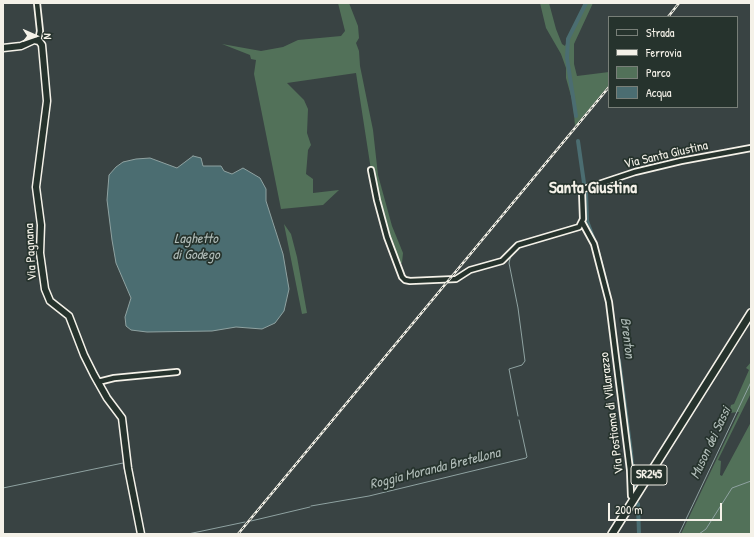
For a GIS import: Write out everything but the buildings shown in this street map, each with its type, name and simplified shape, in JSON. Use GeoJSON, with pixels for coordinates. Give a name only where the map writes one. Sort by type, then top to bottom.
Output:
{"type":"FeatureCollection","features":[{"type":"Feature","properties":{"kind":"main road","name":"SR245"},"geometry":{"type":"LineString","coordinates":[[612,534],[751,313]]}},
{"type":"Feature","properties":{"kind":"street","name":"Via Pagnana"},"geometry":{"type":"LineString","coordinates":[[37,3],[40,31],[38,41],[42,46],[47,97],[36,183],[41,225],[40,249],[43,282],[48,298],[63,309],[72,320],[84,355],[107,398],[122,418],[128,468],[141,534]]}},
{"type":"Feature","properties":{"kind":"street"},"geometry":{"type":"LineString","coordinates":[[3,48],[38,41]]}},
{"type":"Feature","properties":{"kind":"street","name":"Via Santa Giustina"},"geometry":{"type":"LineString","coordinates":[[587,188],[635,172],[681,161],[751,148]]}},
{"type":"Feature","properties":{"kind":"street"},"geometry":{"type":"LineString","coordinates":[[372,170],[377,200],[387,237],[399,271],[405,280],[456,278],[470,270],[502,261],[518,245],[574,229],[584,224]]}},
{"type":"Feature","properties":{"kind":"street","name":"Via Postioma di Villarazzo"},"geometry":{"type":"LineString","coordinates":[[587,188],[582,191],[584,224],[600,262],[609,302],[630,470],[631,496],[634,499]]}},
{"type":"Feature","properties":{"kind":"street"},"geometry":{"type":"LineString","coordinates":[[98,382],[114,378],[177,372]]}},
{"type":"Feature","properties":{"kind":"green space"},"geometry":{"type":"Polygon","coordinates":[[[338,3],[349,3],[358,26],[359,38],[356,43],[359,51],[360,66],[373,130],[378,175],[392,226],[403,253],[402,263],[396,263],[387,232],[384,212],[377,203],[374,170],[371,170],[356,73],[287,83],[304,100],[308,109],[307,133],[311,145],[308,150],[306,174],[313,179],[313,193],[339,190],[323,205],[281,209],[254,74],[256,60],[251,59],[250,55],[222,44],[261,51],[283,47],[298,40],[341,36],[345,31],[338,3]]]}},
{"type":"Feature","properties":{"kind":"green space"},"geometry":{"type":"Polygon","coordinates":[[[540,3],[549,3],[556,29],[562,44],[565,46],[584,3],[593,3],[574,44],[574,64],[577,76],[608,72],[608,86],[575,126],[573,103],[566,78],[566,68],[561,54],[546,28],[540,3]]]}},
{"type":"Feature","properties":{"kind":"green space"},"geometry":{"type":"Polygon","coordinates":[[[284,224],[291,234],[297,257],[307,313],[302,314],[284,224]]]}},
{"type":"Feature","properties":{"kind":"green space"},"geometry":{"type":"Polygon","coordinates":[[[751,362],[751,393],[718,460],[721,461],[720,475],[722,476],[751,422],[751,534],[681,534],[739,412],[729,413],[731,405],[734,404],[749,370],[746,368],[751,362]]]}},
{"type":"Feature","properties":{"kind":"water","name":"Laghetto di Godego"},"geometry":{"type":"Polygon","coordinates":[[[193,156],[201,158],[203,166],[221,166],[224,171],[232,174],[243,168],[260,178],[266,189],[266,201],[283,254],[289,289],[284,311],[275,323],[262,329],[236,327],[212,331],[147,332],[131,330],[126,326],[125,317],[131,298],[116,263],[107,200],[109,175],[123,162],[136,159],[150,158],[177,168],[193,156]]]}},
{"type":"Feature","properties":{"kind":"waterway","name":"Brenton"},"geometry":{"type":"LineString","coordinates":[[576,116],[567,58],[568,39],[586,3]]}},
{"type":"Feature","properties":{"kind":"waterway","name":"Brenton"},"geometry":{"type":"LineString","coordinates":[[578,141],[584,183]]}},
{"type":"Feature","properties":{"kind":"waterway","name":"Brenton"},"geometry":{"type":"LineString","coordinates":[[586,192],[587,221],[594,240]]}},
{"type":"Feature","properties":{"kind":"waterway","name":"Brenton"},"geometry":{"type":"LineString","coordinates":[[598,252],[607,286]]}},
{"type":"Feature","properties":{"kind":"waterway","name":"Roggia Moranda Bretellona"},"geometry":{"type":"LineString","coordinates":[[511,255],[509,263],[518,308],[525,361],[522,365],[509,369],[518,416]]}},
{"type":"Feature","properties":{"kind":"waterway","name":"Brenton"},"geometry":{"type":"LineString","coordinates":[[619,360],[631,452],[634,489]]}},
{"type":"Feature","properties":{"kind":"waterway","name":"Muson dei Sassi"},"geometry":{"type":"LineString","coordinates":[[679,534],[751,382]]}},
{"type":"Feature","properties":{"kind":"waterway","name":"Roggia Moranda Bretellona"},"geometry":{"type":"LineString","coordinates":[[311,506],[369,496],[526,458],[519,420]]}},
{"type":"Feature","properties":{"kind":"waterway","name":"Roggia Moranda Bretellona"},"geometry":{"type":"LineString","coordinates":[[3,488],[123,463],[129,489]]}},
{"type":"Feature","properties":{"kind":"waterway"},"geometry":{"type":"LineString","coordinates":[[699,534],[706,529],[732,488],[751,481]]}},
{"type":"Feature","properties":{"kind":"waterway","name":"Brenton"},"geometry":{"type":"LineString","coordinates":[[638,504],[639,534]]}},
{"type":"Feature","properties":{"kind":"waterway","name":"Roggia Moranda Bretellona"},"geometry":{"type":"LineString","coordinates":[[251,521],[310,507]]}},
{"type":"Feature","properties":{"kind":"waterway","name":"Roggia Moranda Bretellona"},"geometry":{"type":"LineString","coordinates":[[188,534],[245,522]]}},
{"type":"Feature","properties":{"kind":"railway"},"geometry":{"type":"LineString","coordinates":[[669,16],[679,3]]}},
{"type":"Feature","properties":{"kind":"railway"},"geometry":{"type":"LineString","coordinates":[[238,534],[608,88]]}},
{"type":"Feature","properties":{"kind":"district","name":"Santa Giustina"},"geometry":{"type":"Point","coordinates":[593,188]}}]}
